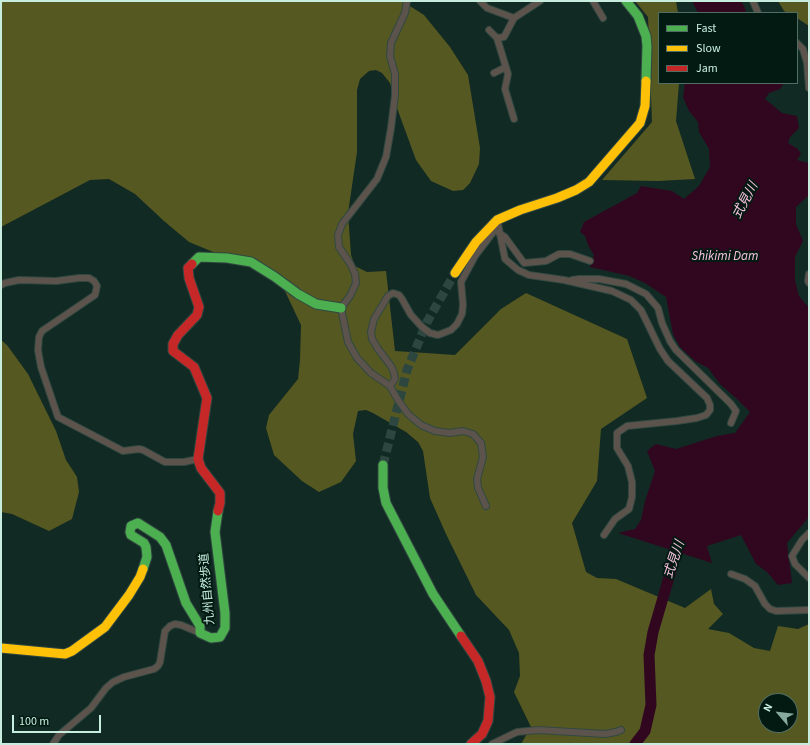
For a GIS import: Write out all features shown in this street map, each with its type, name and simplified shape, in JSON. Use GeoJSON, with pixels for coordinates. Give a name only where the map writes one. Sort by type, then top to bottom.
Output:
{"type":"FeatureCollection","features":[{"type":"Feature","properties":{"kind":"street"},"geometry":{"type":"LineString","coordinates":[[407,1],[405,13],[391,43],[390,56],[395,74],[395,94],[386,157],[377,179],[342,224],[338,235],[339,247],[351,265],[355,274],[356,283],[350,296],[341,308],[348,342],[354,354],[371,373],[390,386],[408,414],[421,425],[435,431],[450,433],[463,430],[473,434],[481,443],[483,457],[477,479],[478,488],[486,506]]}},
{"type":"Feature","properties":{"kind":"street"},"geometry":{"type":"LineString","coordinates":[[480,1],[487,8],[514,18]]}},
{"type":"Feature","properties":{"kind":"street"},"geometry":{"type":"LineString","coordinates":[[497,38],[504,37],[514,18],[540,1]]}},
{"type":"Feature","properties":{"kind":"street"},"geometry":{"type":"LineString","coordinates":[[593,1],[603,18]]}},
{"type":"Feature","properties":{"kind":"street"},"geometry":{"type":"LineString","coordinates":[[454,273],[476,242],[498,223],[520,210],[557,198],[576,190],[589,182],[640,123],[645,106],[646,36],[638,16],[626,1]]}},
{"type":"Feature","properties":{"kind":"street"},"geometry":{"type":"LineString","coordinates":[[753,1],[758,12]]}},
{"type":"Feature","properties":{"kind":"street"},"geometry":{"type":"LineString","coordinates":[[489,30],[497,38],[508,74],[505,89],[514,119]]}},
{"type":"Feature","properties":{"kind":"street"},"geometry":{"type":"LineString","coordinates":[[798,44],[803,48],[805,56],[809,88]]}},
{"type":"Feature","properties":{"kind":"street"},"geometry":{"type":"LineString","coordinates":[[494,73],[506,67]]}},
{"type":"Feature","properties":{"kind":"street"},"geometry":{"type":"LineString","coordinates":[[390,386],[395,379],[394,373],[389,362],[378,350],[372,339],[371,332],[372,325],[380,307],[388,296],[393,293],[399,295],[411,315],[430,333],[438,335],[451,330],[457,324],[462,314],[463,305],[461,282],[475,256],[498,223]]}},
{"type":"Feature","properties":{"kind":"street"},"geometry":{"type":"LineString","coordinates":[[498,223],[505,258],[518,270],[529,275],[568,281],[612,291],[632,300],[641,310],[660,349],[668,361],[707,398],[710,405],[710,410],[706,415],[697,418],[677,422],[627,426],[617,433],[617,448],[628,466],[632,482],[632,497],[629,509],[615,519],[604,534]]}},
{"type":"Feature","properties":{"kind":"street"},"geometry":{"type":"LineString","coordinates":[[499,233],[505,236],[524,263],[546,261],[559,254],[570,254],[590,261]]}},
{"type":"Feature","properties":{"kind":"street"},"geometry":{"type":"LineString","coordinates":[[1,285],[19,280],[56,281],[89,278],[94,281],[97,286],[95,295],[42,331],[38,337],[38,350],[41,367],[58,417],[123,451],[138,449],[143,450],[164,462],[198,460],[206,412],[206,398],[202,382],[194,367],[173,351],[173,344],[178,335],[197,315],[199,307],[189,278],[188,268],[193,262],[203,257],[227,258],[251,262],[298,294],[316,304],[341,308]]}},
{"type":"Feature","properties":{"kind":"street"},"geometry":{"type":"LineString","coordinates":[[809,274],[809,283]]}},
{"type":"Feature","properties":{"kind":"street"},"geometry":{"type":"LineString","coordinates":[[568,281],[578,279],[599,280],[626,284],[646,294],[658,308],[662,323],[676,350],[724,397],[736,411],[731,423]]}},
{"type":"Feature","properties":{"kind":"street","name":"九州自然歩道"},"geometry":{"type":"LineString","coordinates":[[1,648],[65,654],[105,627],[129,595],[144,567],[147,557],[146,547],[140,540],[131,535],[130,532],[131,526],[138,523],[160,537],[166,545],[186,603],[200,626],[200,633],[215,639],[220,637],[225,628],[225,613],[215,532],[216,518],[220,503],[220,493],[201,468],[198,460]]}},
{"type":"Feature","properties":{"kind":"street"},"geometry":{"type":"LineString","coordinates":[[383,465],[383,488],[386,503],[394,522],[433,594],[478,661],[486,681],[490,698],[488,721],[482,734],[471,744]]}},
{"type":"Feature","properties":{"kind":"street"},"geometry":{"type":"LineString","coordinates":[[809,533],[802,540],[792,556],[795,564],[809,578]]}},
{"type":"Feature","properties":{"kind":"street"},"geometry":{"type":"LineString","coordinates":[[732,574],[745,579],[755,586],[765,604],[770,609],[776,611],[809,610]]}},
{"type":"Feature","properties":{"kind":"street"},"geometry":{"type":"LineString","coordinates":[[53,744],[59,735],[91,708],[106,688],[113,682],[124,677],[154,669],[158,666],[164,637],[170,626],[175,624],[182,625],[200,633]]}},
{"type":"Feature","properties":{"kind":"street"},"geometry":{"type":"LineString","coordinates":[[492,744],[517,732],[538,730],[605,734],[621,730]]}},
{"type":"Feature","properties":{"kind":"green space"},"geometry":{"type":"Polygon","coordinates":[[[1,1],[402,1],[424,15],[450,47],[468,75],[480,148],[479,164],[470,183],[463,190],[453,191],[431,181],[416,160],[397,108],[390,83],[382,73],[376,70],[369,71],[360,79],[357,90],[357,152],[348,213],[351,255],[355,266],[367,272],[386,271],[395,351],[455,355],[501,309],[526,293],[627,339],[647,398],[601,429],[597,481],[572,523],[586,572],[597,578],[616,579],[685,608],[711,589],[714,604],[723,614],[708,629],[729,633],[754,648],[770,651],[778,626],[798,629],[809,624],[809,744],[521,744],[531,727],[514,692],[520,676],[519,653],[509,630],[476,595],[446,534],[430,498],[423,451],[418,442],[406,432],[373,413],[366,410],[358,411],[353,434],[356,461],[341,482],[319,492],[302,481],[274,455],[266,428],[269,415],[298,379],[301,325],[283,287],[245,256],[218,254],[189,242],[135,194],[109,179],[90,180],[1,227],[1,1]]]}},
{"type":"Feature","properties":{"kind":"green space"},"geometry":{"type":"Polygon","coordinates":[[[635,1],[676,1],[678,12],[658,12],[658,84],[679,84],[676,121],[695,179],[658,181],[602,180],[652,122],[648,17],[635,1]]]}},
{"type":"Feature","properties":{"kind":"green space"},"geometry":{"type":"Polygon","coordinates":[[[778,1],[809,1],[809,26],[798,19],[798,12],[784,11],[778,1]]]}},
{"type":"Feature","properties":{"kind":"green space"},"geometry":{"type":"Polygon","coordinates":[[[1,340],[7,345],[28,374],[56,431],[66,460],[77,477],[79,492],[72,519],[49,531],[12,514],[1,512],[1,340]]]}},
{"type":"Feature","properties":{"kind":"water"},"geometry":{"type":"Polygon","coordinates":[[[692,1],[741,1],[746,12],[698,12],[692,1]]]}},
{"type":"Feature","properties":{"kind":"water","name":"Shikimi Dam"},"geometry":{"type":"Polygon","coordinates":[[[685,84],[783,84],[780,89],[769,93],[765,99],[782,113],[797,116],[799,128],[790,137],[788,143],[798,149],[801,154],[797,160],[809,163],[809,195],[796,207],[796,224],[803,241],[795,257],[795,280],[799,296],[809,308],[809,517],[787,543],[792,583],[778,585],[767,572],[756,564],[741,535],[707,546],[712,563],[618,533],[635,529],[641,520],[645,501],[655,471],[647,451],[656,444],[676,449],[717,436],[735,433],[750,412],[720,384],[708,368],[695,361],[680,347],[673,334],[666,297],[645,283],[629,276],[590,267],[594,255],[585,236],[580,232],[584,222],[637,193],[641,186],[672,191],[684,199],[699,186],[710,167],[709,149],[699,132],[698,122],[689,111],[683,97],[685,84]]]}},
{"type":"Feature","properties":{"kind":"waterway","name":"式見川"},"geometry":{"type":"LineString","coordinates":[[635,744],[645,731],[651,705],[649,655],[653,632],[677,550],[683,538]]}},
{"type":"Feature","properties":{"kind":"tunnel"},"geometry":{"type":"LineString","coordinates":[[383,465],[407,370],[427,322],[455,273]]}},
{"type":"Feature","properties":{"kind":"traffic: fast"},"geometry":{"type":"LineString","coordinates":[[626,1],[638,16],[646,36],[646,81]]}},
{"type":"Feature","properties":{"kind":"traffic: fast"},"geometry":{"type":"LineString","coordinates":[[192,264],[199,257],[227,258],[251,262],[298,294],[316,304],[341,308]]}},
{"type":"Feature","properties":{"kind":"traffic: fast"},"geometry":{"type":"LineString","coordinates":[[383,465],[383,488],[386,503],[433,594],[461,636]]}},
{"type":"Feature","properties":{"kind":"traffic: fast"},"geometry":{"type":"LineString","coordinates":[[143,569],[147,557],[146,547],[144,543],[131,535],[130,532],[131,526],[138,523],[160,537],[166,545],[186,603],[200,626],[200,633],[211,638],[220,637],[225,628],[225,613],[215,532],[218,511]]}},
{"type":"Feature","properties":{"kind":"traffic: slow"},"geometry":{"type":"LineString","coordinates":[[455,273],[476,242],[497,220],[520,210],[557,198],[576,190],[589,182],[640,123],[645,106],[646,81]]}},
{"type":"Feature","properties":{"kind":"traffic: slow"},"geometry":{"type":"LineString","coordinates":[[1,648],[65,654],[72,651],[105,627],[129,595],[143,569]]}},
{"type":"Feature","properties":{"kind":"traffic: jam"},"geometry":{"type":"LineString","coordinates":[[192,264],[188,268],[189,278],[199,307],[197,315],[178,335],[173,344],[173,351],[194,367],[207,398],[198,459],[201,468],[220,493],[218,511]]}},
{"type":"Feature","properties":{"kind":"traffic: jam"},"geometry":{"type":"LineString","coordinates":[[461,636],[478,661],[486,681],[490,697],[488,721],[482,734],[471,744]]}}]}
